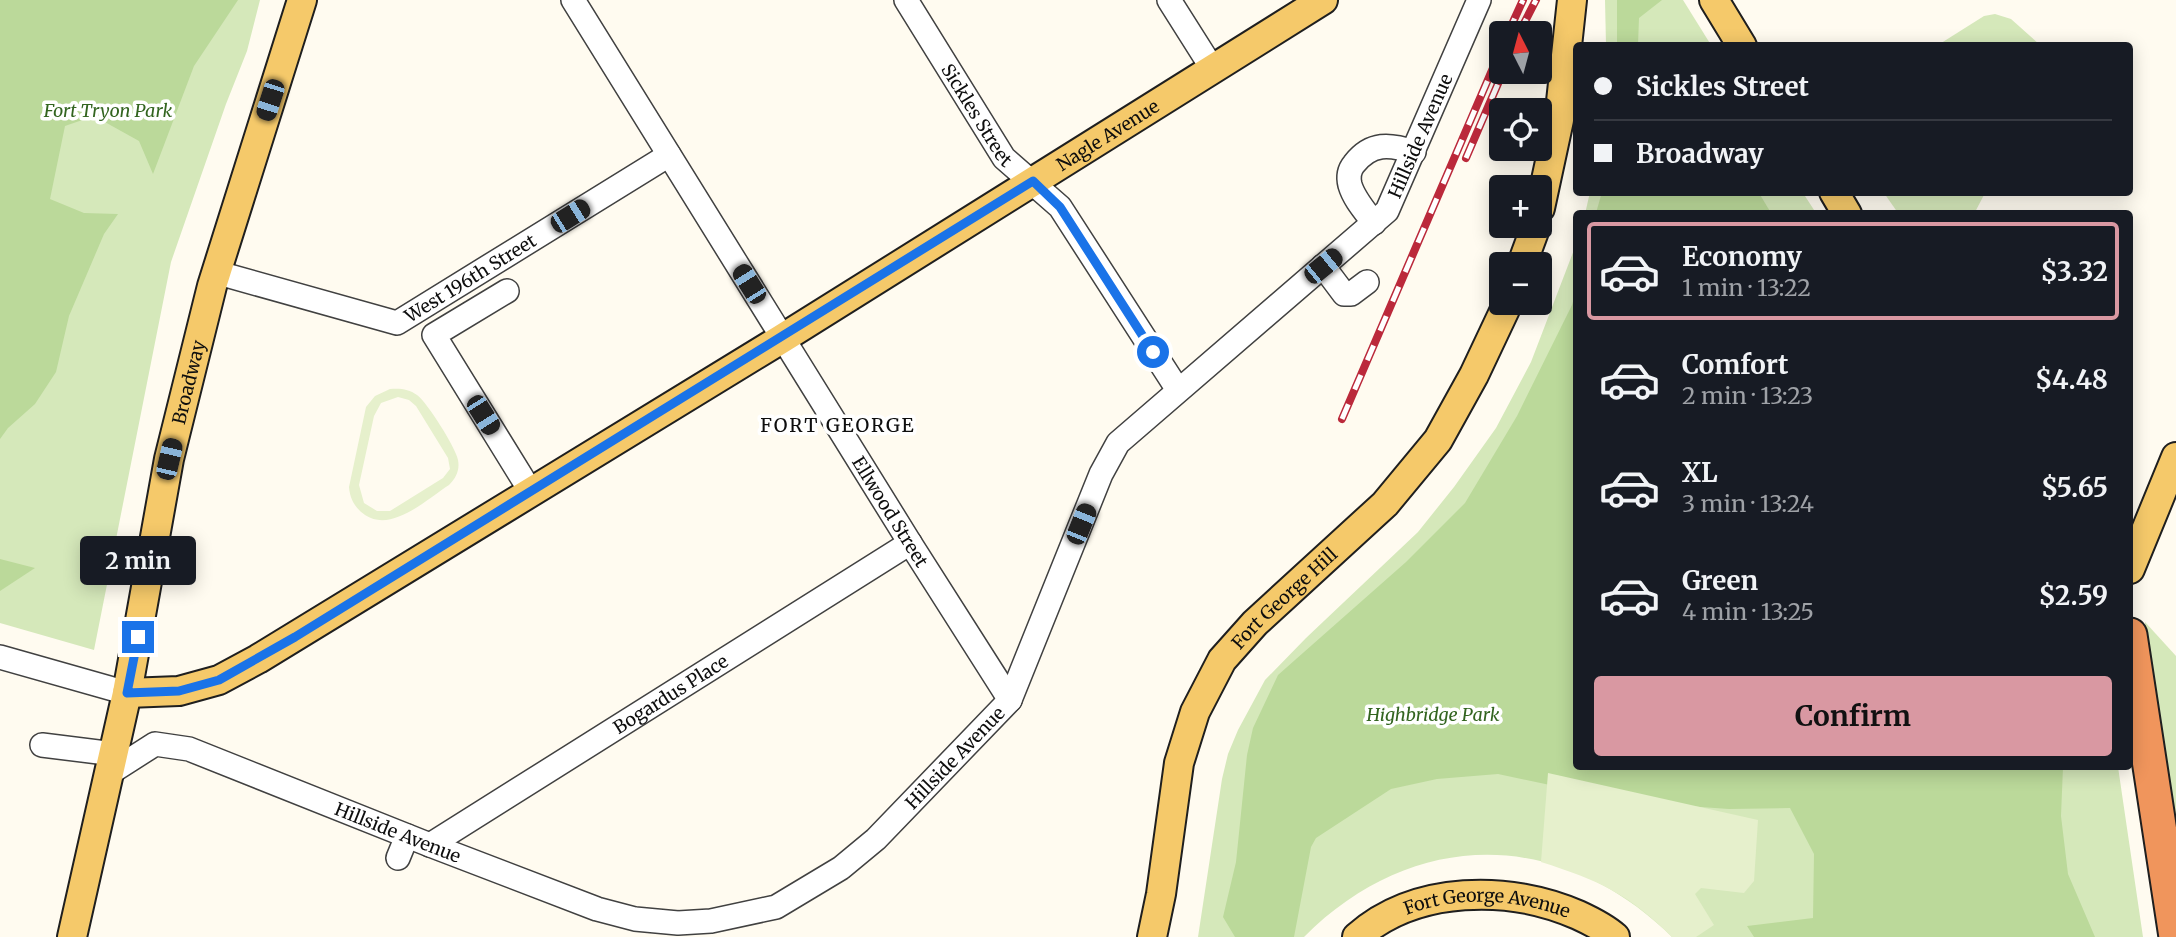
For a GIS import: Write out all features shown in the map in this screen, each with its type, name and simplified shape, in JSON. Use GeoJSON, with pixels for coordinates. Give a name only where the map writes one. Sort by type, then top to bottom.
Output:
{"type":"FeatureCollection","features":[{"type":"Feature","properties":{"kind":"highway"},"geometry":{"type":"LineString","coordinates":[[2133,655],[2176,937]]}},
{"type":"Feature","properties":{"kind":"highway"},"geometry":{"type":"LineString","coordinates":[[2129,770],[2153,937]]}},
{"type":"Feature","properties":{"kind":"main road","name":"Broadway"},"geometry":{"type":"LineString","coordinates":[[72,937],[127,693],[169,459],[215,272],[302,0]]}},
{"type":"Feature","properties":{"kind":"main road","name":"Nagle Avenue"},"geometry":{"type":"LineString","coordinates":[[127,693],[179,691],[219,680],[295,637],[782,338],[1323,0]]}},
{"type":"Feature","properties":{"kind":"main road"},"geometry":{"type":"LineString","coordinates":[[1714,0],[1740,42]]}},
{"type":"Feature","properties":{"kind":"main road"},"geometry":{"type":"LineString","coordinates":[[1547,175],[1559,120],[1571,1]]}},
{"type":"Feature","properties":{"kind":"main road","name":"Fort George Hill"},"geometry":{"type":"LineString","coordinates":[[1152,937],[1180,763],[1195,712],[1222,660],[1255,623],[1385,504],[1438,440],[1474,375],[1502,315]]}},
{"type":"Feature","properties":{"kind":"main road"},"geometry":{"type":"LineString","coordinates":[[2133,562],[2176,457]]}},
{"type":"Feature","properties":{"kind":"main road","name":"Fort George Avenue"},"geometry":{"type":"LineString","coordinates":[[1357,937],[1383,920],[1414,906],[1449,897],[1512,895],[1548,904],[1585,919],[1615,937]]}},
{"type":"Feature","properties":{"kind":"street","name":"Ellwood Street"},"geometry":{"type":"LineString","coordinates":[[573,0],[1010,700]]}},
{"type":"Feature","properties":{"kind":"street","name":"Sickles Street"},"geometry":{"type":"LineString","coordinates":[[906,0],[1004,158],[1060,207],[1178,390]]}},
{"type":"Feature","properties":{"kind":"street"},"geometry":{"type":"LineString","coordinates":[[1169,0],[1212,68]]}},
{"type":"Feature","properties":{"kind":"street","name":"Hillside Avenue"},"geometry":{"type":"LineString","coordinates":[[111,764],[155,744],[189,749],[597,909],[635,919],[678,923],[711,921],[776,907],[841,868],[877,839],[1010,700],[1101,474],[1118,443],[1374,223],[1392,202],[1479,0]]}},
{"type":"Feature","properties":{"kind":"street"},"geometry":{"type":"LineString","coordinates":[[1374,223],[1350,187],[1351,168],[1360,156],[1378,145],[1394,145],[1414,152]]}},
{"type":"Feature","properties":{"kind":"street","name":"West 196th Street"},"geometry":{"type":"LineString","coordinates":[[215,272],[397,323],[669,155]]}},
{"type":"Feature","properties":{"kind":"street"},"geometry":{"type":"LineString","coordinates":[[1323,266],[1344,293],[1351,294],[1367,282]]}},
{"type":"Feature","properties":{"kind":"street"},"geometry":{"type":"LineString","coordinates":[[507,291],[434,335],[531,492]]}},
{"type":"Feature","properties":{"kind":"street","name":"Bogardus Place"},"geometry":{"type":"LineString","coordinates":[[430,845],[910,543]]}},
{"type":"Feature","properties":{"kind":"street"},"geometry":{"type":"LineString","coordinates":[[0,657],[127,693]]}},
{"type":"Feature","properties":{"kind":"street"},"geometry":{"type":"LineString","coordinates":[[42,745],[111,764]]}},
{"type":"Feature","properties":{"kind":"street"},"geometry":{"type":"LineString","coordinates":[[398,858],[407,836]]}},
{"type":"Feature","properties":{"kind":"green space","name":"Fort Tryon Park"},"geometry":{"type":"Polygon","coordinates":[[[0,0],[260,0],[247,51],[171,262],[94,650],[0,623],[0,0]]]}},
{"type":"Feature","properties":{"kind":"green space"},"geometry":{"type":"Polygon","coordinates":[[[0,0],[238,0],[194,66],[153,174],[139,141],[94,116],[65,126],[50,199],[84,213],[118,214],[104,234],[69,316],[56,372],[35,404],[8,428],[0,439],[0,0]]]}},
{"type":"Feature","properties":{"kind":"green space"},"geometry":{"type":"Polygon","coordinates":[[[1605,0],[1683,0],[1709,42],[1606,42],[1605,0]]]}},
{"type":"Feature","properties":{"kind":"green space"},"geometry":{"type":"Polygon","coordinates":[[[1617,0],[1662,0],[1639,18],[1638,42],[1617,42],[1617,0]]]}},
{"type":"Feature","properties":{"kind":"green space"},"geometry":{"type":"Polygon","coordinates":[[[1995,14],[2011,19],[2037,42],[1943,42],[1984,16],[1995,14]]]}},
{"type":"Feature","properties":{"kind":"green space"},"geometry":{"type":"Polygon","coordinates":[[[1589,196],[1805,196],[1814,210],[1586,210],[1589,196]]]}},
{"type":"Feature","properties":{"kind":"green space"},"geometry":{"type":"Polygon","coordinates":[[[1601,196],[1761,196],[1769,210],[1597,210],[1601,196]]]}},
{"type":"Feature","properties":{"kind":"green space"},"geometry":{"type":"Polygon","coordinates":[[[1886,196],[1983,196],[1976,210],[1896,210],[1886,196]]]}},
{"type":"Feature","properties":{"kind":"green space","name":"Highbridge Park"},"geometry":{"type":"Polygon","coordinates":[[[1573,252],[1573,770],[2118,770],[2143,937],[1672,937],[1629,901],[1583,876],[1536,860],[1488,855],[1440,860],[1392,875],[1347,901],[1304,937],[1198,937],[1228,754],[1265,680],[1418,532],[1496,428],[1531,362],[1549,315],[1552,315],[1552,307],[1573,252]]]}},
{"type":"Feature","properties":{"kind":"green space","name":"Highbridge Park"},"geometry":{"type":"Polygon","coordinates":[[[1573,302],[1573,770],[2063,770],[2061,816],[2068,874],[2095,937],[1754,937],[1747,926],[1813,918],[1814,854],[1790,808],[1729,809],[1630,802],[1498,774],[1437,779],[1391,789],[1316,838],[1311,847],[1294,937],[1235,937],[1223,917],[1236,862],[1247,755],[1253,728],[1278,675],[1406,562],[1465,503],[1517,416],[1573,302]]]}},
{"type":"Feature","properties":{"kind":"green space"},"geometry":{"type":"Polygon","coordinates":[[[390,389],[408,390],[417,395],[447,436],[458,464],[457,474],[449,485],[409,512],[386,520],[375,519],[361,512],[354,503],[349,487],[366,407],[375,396],[390,389]],[[398,397],[381,403],[374,416],[359,485],[364,503],[377,511],[390,511],[443,478],[450,469],[448,458],[416,406],[409,400],[398,397]]]}},
{"type":"Feature","properties":{"kind":"green space"},"geometry":{"type":"Polygon","coordinates":[[[0,559],[35,568],[0,591],[0,559]]]}},
{"type":"Feature","properties":{"kind":"green space"},"geometry":{"type":"Polygon","coordinates":[[[2145,622],[2176,656],[2176,884],[2144,659],[2145,622]]]}},
{"type":"Feature","properties":{"kind":"green space"},"geometry":{"type":"Polygon","coordinates":[[[1548,773],[1758,820],[1754,881],[1744,893],[1701,888],[1695,894],[1714,925],[1696,937],[1672,937],[1627,899],[1612,890],[1541,862],[1548,773]]]}},
{"type":"Feature","properties":{"kind":"railway"},"geometry":{"type":"LineString","coordinates":[[1513,21],[1523,0]]}},
{"type":"Feature","properties":{"kind":"railway"},"geometry":{"type":"LineString","coordinates":[[1525,21],[1536,0]]}},
{"type":"Feature","properties":{"kind":"railway"},"geometry":{"type":"LineString","coordinates":[[1342,419],[1489,77]]}},
{"type":"Feature","properties":{"kind":"railway"},"geometry":{"type":"LineString","coordinates":[[1466,158],[1498,84]]}},
{"type":"Feature","properties":{"kind":"district","name":"FORT GEORGE"},"geometry":{"type":"Point","coordinates":[838,425]}},
{"type":"Feature","properties":{"kind":"route"},"geometry":{"type":"LineString","coordinates":[[138,637],[127,693],[179,691],[219,680],[295,637],[1033,181],[1060,207],[1153,352]]}}]}
